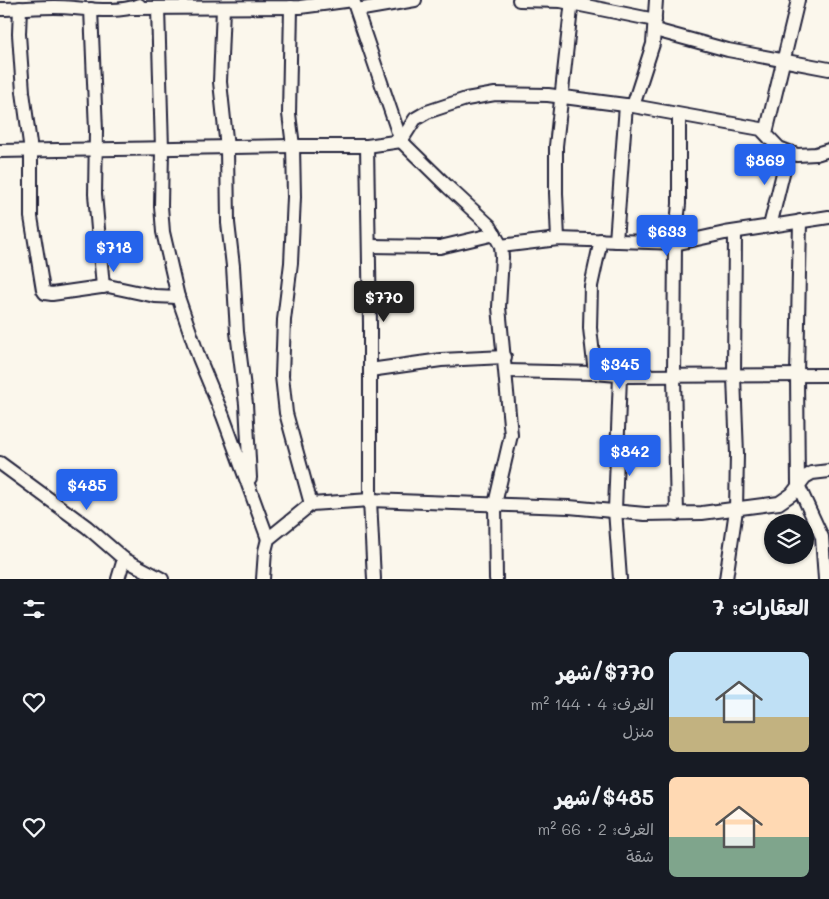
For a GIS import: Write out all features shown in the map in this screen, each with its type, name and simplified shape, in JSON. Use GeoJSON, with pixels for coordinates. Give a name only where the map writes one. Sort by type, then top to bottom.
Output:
{"type":"FeatureCollection","features":[{"type":"Feature","properties":{"kind":"street"},"geometry":{"type":"LineString","coordinates":[[0,10],[67,4],[91,9],[132,8],[154,4],[223,8],[291,7],[410,0]]}},
{"type":"Feature","properties":{"kind":"street"},"geometry":{"type":"LineString","coordinates":[[519,0],[572,2],[655,25],[728,50],[829,69]]}},
{"type":"Feature","properties":{"kind":"street"},"geometry":{"type":"LineString","coordinates":[[616,241],[630,106],[653,44],[656,0]]}},
{"type":"Feature","properties":{"kind":"street"},"geometry":{"type":"LineString","coordinates":[[766,133],[782,59],[798,0]]}},
{"type":"Feature","properties":{"kind":"street"},"geometry":{"type":"LineString","coordinates":[[558,239],[556,146],[572,2]]}},
{"type":"Feature","properties":{"kind":"street"},"geometry":{"type":"LineString","coordinates":[[154,4],[162,149],[162,224],[178,297],[199,358],[268,539],[263,579]]}},
{"type":"Feature","properties":{"kind":"street"},"geometry":{"type":"LineString","coordinates":[[354,4],[401,141],[448,188],[490,226],[501,246],[499,307],[511,435],[495,504],[496,579]]}},
{"type":"Feature","properties":{"kind":"street"},"geometry":{"type":"LineString","coordinates":[[291,7],[289,114],[293,146],[294,197],[291,263],[284,320],[282,376],[286,413],[311,504]]}},
{"type":"Feature","properties":{"kind":"street"},"geometry":{"type":"LineString","coordinates":[[20,8],[19,34],[23,92],[31,151],[31,217],[42,290],[52,294],[108,286],[155,296],[178,297]]}},
{"type":"Feature","properties":{"kind":"street"},"geometry":{"type":"LineString","coordinates":[[223,8],[220,82],[227,148],[228,223],[237,332],[246,404],[250,490]]}},
{"type":"Feature","properties":{"kind":"street"},"geometry":{"type":"LineString","coordinates":[[91,9],[98,238],[103,287]]}},
{"type":"Feature","properties":{"kind":"street"},"geometry":{"type":"LineString","coordinates":[[401,141],[414,119],[427,112],[466,99],[495,94],[562,97],[630,106],[761,129],[772,141],[788,152],[797,155],[816,154],[829,150]]}},
{"type":"Feature","properties":{"kind":"street"},"geometry":{"type":"LineString","coordinates":[[677,514],[674,243],[679,204],[679,115]]}},
{"type":"Feature","properties":{"kind":"street"},"geometry":{"type":"LineString","coordinates":[[0,151],[367,146],[401,141]]}},
{"type":"Feature","properties":{"kind":"street"},"geometry":{"type":"LineString","coordinates":[[367,146],[370,500],[374,579]]}},
{"type":"Feature","properties":{"kind":"street"},"geometry":{"type":"LineString","coordinates":[[770,226],[788,152]]}},
{"type":"Feature","properties":{"kind":"street"},"geometry":{"type":"LineString","coordinates":[[501,246],[558,239],[674,243],[829,217]]}},
{"type":"Feature","properties":{"kind":"street"},"geometry":{"type":"LineString","coordinates":[[800,221],[797,374],[798,485],[822,537],[827,561],[825,579]]}},
{"type":"Feature","properties":{"kind":"street"},"geometry":{"type":"LineString","coordinates":[[726,579],[736,510],[737,454],[734,377],[735,232]]}},
{"type":"Feature","properties":{"kind":"street"},"geometry":{"type":"LineString","coordinates":[[369,246],[440,247],[495,234]]}},
{"type":"Feature","properties":{"kind":"street"},"geometry":{"type":"LineString","coordinates":[[595,373],[590,328],[591,286],[601,240]]}},
{"type":"Feature","properties":{"kind":"street"},"geometry":{"type":"LineString","coordinates":[[370,370],[441,360],[505,357]]}},
{"type":"Feature","properties":{"kind":"street"},"geometry":{"type":"LineString","coordinates":[[506,371],[595,373],[620,376],[734,377],[797,374],[829,375]]}},
{"type":"Feature","properties":{"kind":"street"},"geometry":{"type":"LineString","coordinates":[[620,376],[615,510],[620,579]]}},
{"type":"Feature","properties":{"kind":"street"},"geometry":{"type":"LineString","coordinates":[[0,463],[87,527],[124,559],[162,579]]}},
{"type":"Feature","properties":{"kind":"street"},"geometry":{"type":"LineString","coordinates":[[268,539],[311,504],[370,500],[495,504],[615,510],[645,514],[677,514],[736,510],[779,503],[792,494],[798,485],[812,473],[829,471]]}},
{"type":"Feature","properties":{"kind":"street"},"geometry":{"type":"LineString","coordinates":[[118,579],[124,559]]}}]}
